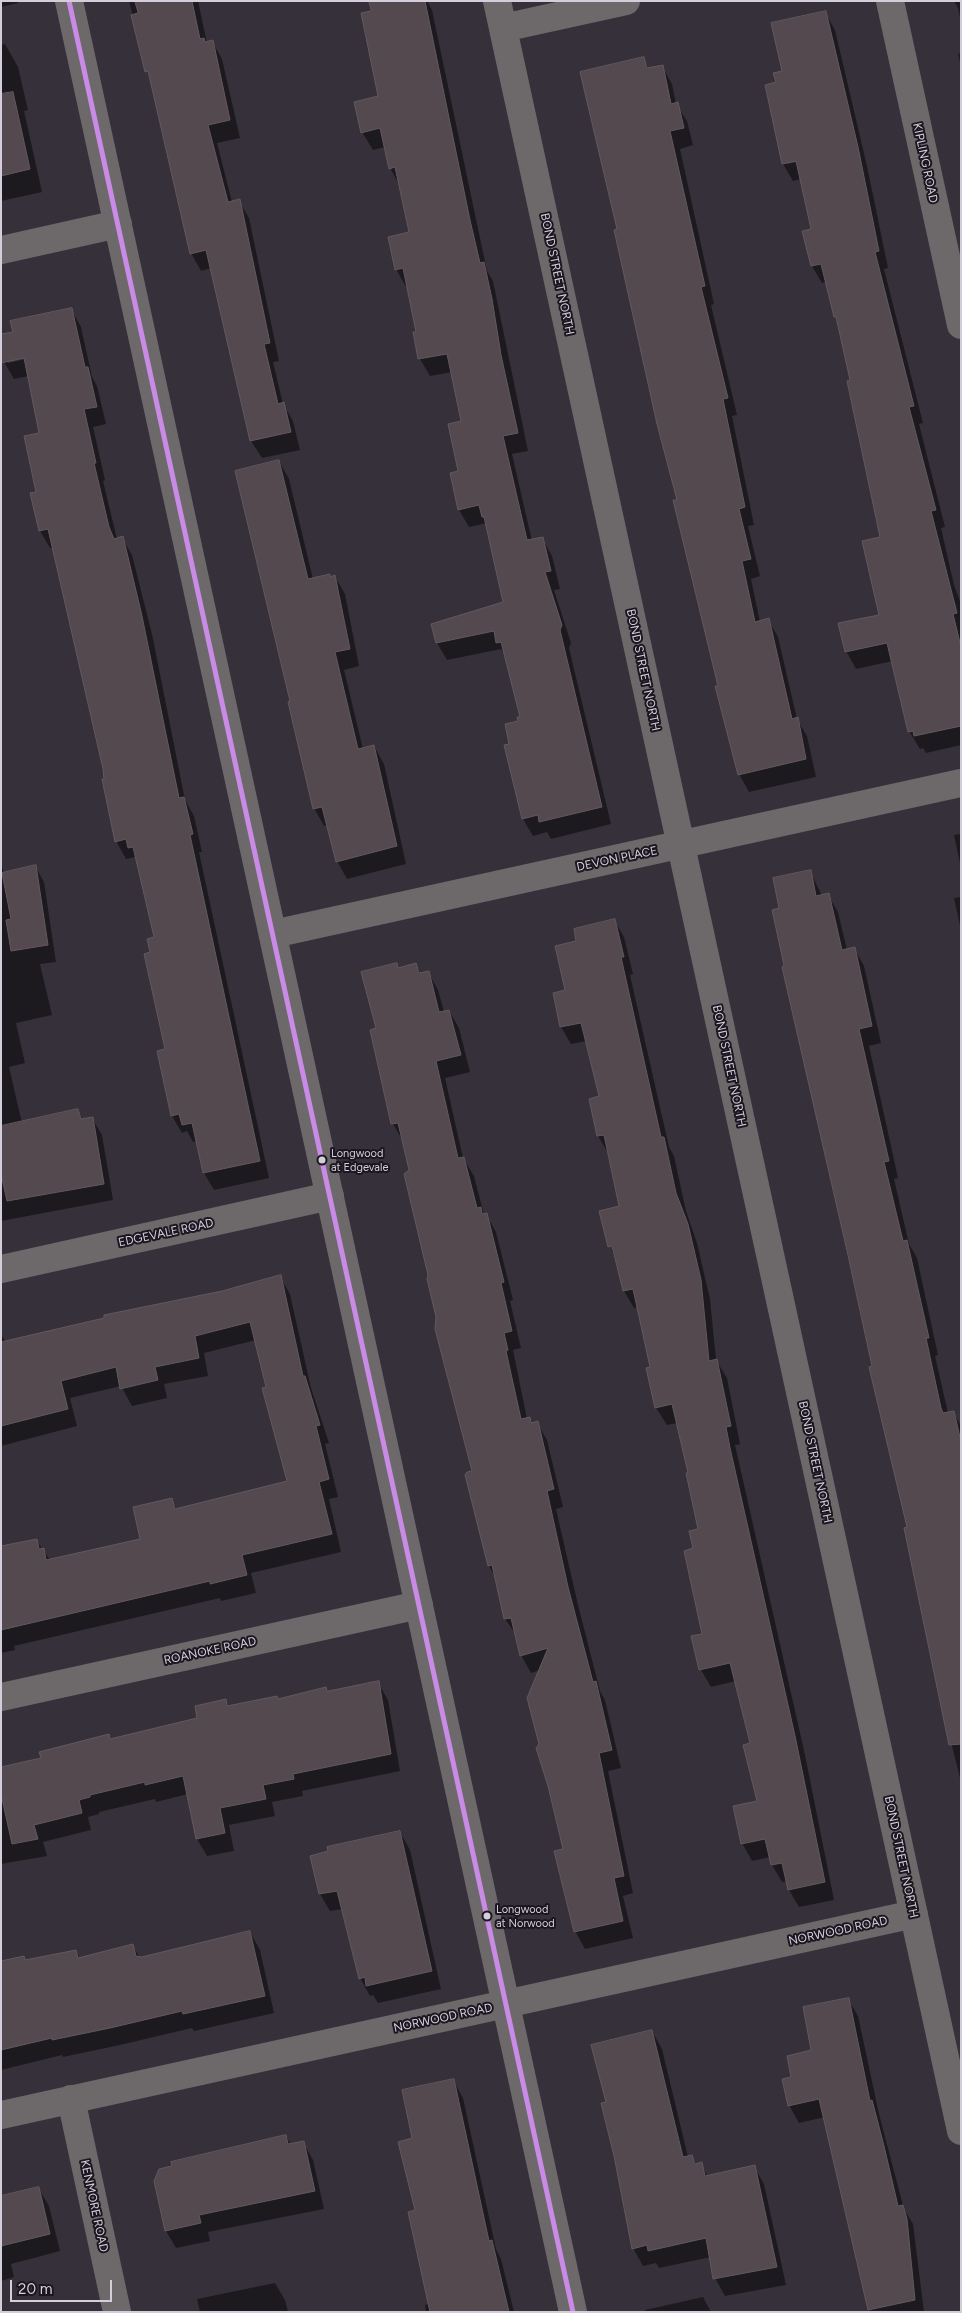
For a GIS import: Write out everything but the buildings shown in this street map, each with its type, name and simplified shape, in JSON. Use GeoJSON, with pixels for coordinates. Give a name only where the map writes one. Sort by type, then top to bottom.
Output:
{"type":"FeatureCollection","features":[{"type":"Feature","properties":{"kind":"street"},"geometry":{"type":"LineString","coordinates":[[69,1],[572,2312]]}},
{"type":"Feature","properties":{"kind":"street","name":"BOND STREET NORTH"},"geometry":{"type":"LineString","coordinates":[[497,1],[914,1914],[953,2059],[961,2130]]}},
{"type":"Feature","properties":{"kind":"street"},"geometry":{"type":"LineString","coordinates":[[503,28],[626,1]]}},
{"type":"Feature","properties":{"kind":"street","name":"KIPLING ROAD"},"geometry":{"type":"LineString","coordinates":[[890,1],[961,324]]}},
{"type":"Feature","properties":{"kind":"street"},"geometry":{"type":"LineString","coordinates":[[1,250],[118,224]]}},
{"type":"Feature","properties":{"kind":"street","name":"DEVON PLACE"},"geometry":{"type":"LineString","coordinates":[[272,934],[961,783]]}},
{"type":"Feature","properties":{"kind":"street","name":"EDGEVALE ROAD"},"geometry":{"type":"LineString","coordinates":[[1,1269],[330,1196]]}},
{"type":"Feature","properties":{"kind":"street","name":"ROANOKE ROAD"},"geometry":{"type":"LineString","coordinates":[[1,1697],[419,1605]]}},
{"type":"Feature","properties":{"kind":"street","name":"NORWOOD ROAD"},"geometry":{"type":"LineString","coordinates":[[1,2115],[914,1914]]}},
{"type":"Feature","properties":{"kind":"street","name":"KENMORE ROAD"},"geometry":{"type":"LineString","coordinates":[[71,2099],[117,2312]]}},
{"type":"Feature","properties":{"kind":"transit line"},"geometry":{"type":"LineString","coordinates":[[69,1],[573,2312]]}},
{"type":"Feature","properties":{"kind":"place","name":"Longwood at Edgevale"},"geometry":{"type":"Point","coordinates":[322,1160]}},
{"type":"Feature","properties":{"kind":"place","name":"Longwood at Norwood"},"geometry":{"type":"Point","coordinates":[487,1916]}}]}
